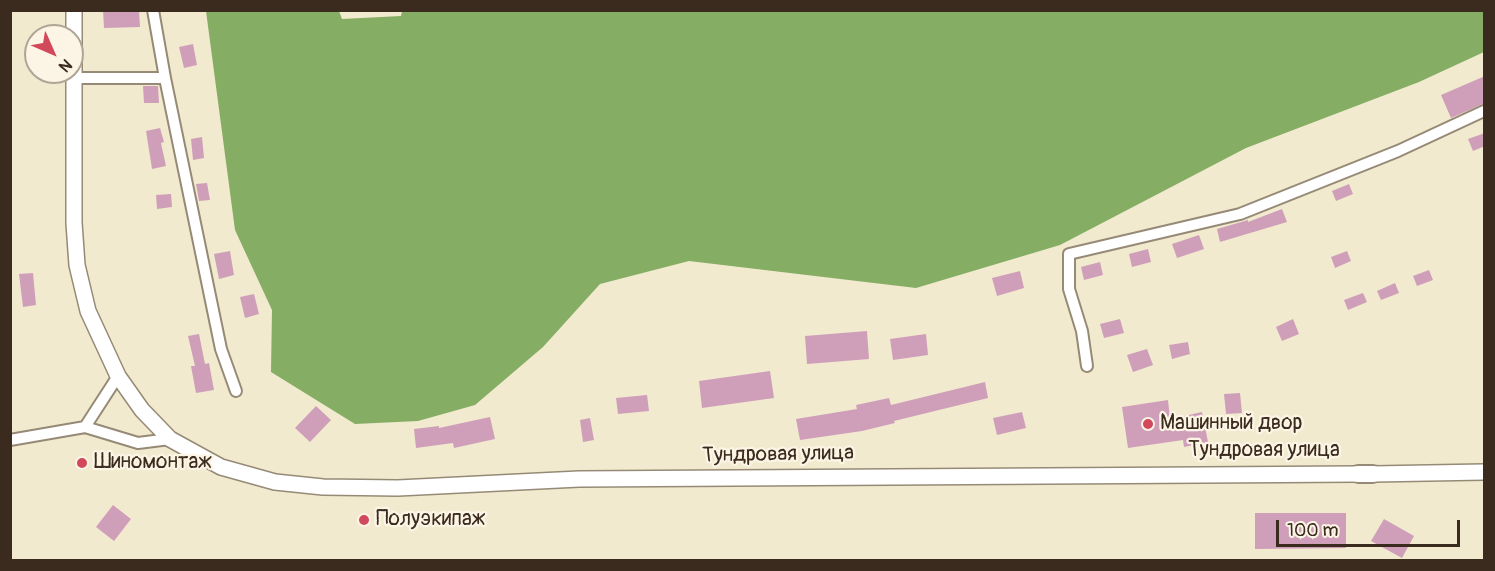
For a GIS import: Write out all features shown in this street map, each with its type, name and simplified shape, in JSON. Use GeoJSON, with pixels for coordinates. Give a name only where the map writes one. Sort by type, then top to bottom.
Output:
{"type":"FeatureCollection","features":[{"type":"Feature","properties":{"kind":"main road","name":"Тундровая улица"},"geometry":{"type":"LineString","coordinates":[[73,84],[73,166],[77,264],[88,311],[118,376],[142,410],[170,439],[221,467],[275,482],[323,487],[398,488],[579,479],[1485,472]]}},
{"type":"Feature","properties":{"kind":"street"},"geometry":{"type":"LineString","coordinates":[[153,10],[221,349],[236,391]]}},
{"type":"Feature","properties":{"kind":"street"},"geometry":{"type":"LineString","coordinates":[[84,78],[165,78]]}},
{"type":"Feature","properties":{"kind":"street"},"geometry":{"type":"LineString","coordinates":[[1087,366],[1082,331],[1069,289],[1069,254],[1240,214],[1398,151],[1485,111]]}},
{"type":"Feature","properties":{"kind":"street"},"geometry":{"type":"LineString","coordinates":[[85,427],[118,376]]}},
{"type":"Feature","properties":{"kind":"street"},"geometry":{"type":"LineString","coordinates":[[10,440],[85,427],[138,443],[170,439]]}},
{"type":"Feature","properties":{"kind":"green space"},"geometry":{"type":"Polygon","coordinates":[[[1484,10],[1484,52],[1419,82],[1246,148],[1060,245],[916,288],[689,261],[600,284],[543,347],[475,405],[418,421],[355,424],[271,372],[272,310],[235,230],[206,11],[339,11],[342,19],[401,16],[402,11],[1484,10]]]}},
{"type":"Feature","properties":{"kind":"building"},"geometry":{"type":"Polygon","coordinates":[[[103,10],[139,10],[140,27],[104,28],[103,10]]]}},
{"type":"Feature","properties":{"kind":"building"},"geometry":{"type":"Polygon","coordinates":[[[193,44],[197,65],[184,68],[179,47],[193,44]]]}},
{"type":"Feature","properties":{"kind":"building"},"geometry":{"type":"Polygon","coordinates":[[[1485,76],[1485,103],[1451,118],[1441,95],[1485,76]]]}},
{"type":"Feature","properties":{"kind":"building"},"geometry":{"type":"Polygon","coordinates":[[[143,86],[158,86],[159,103],[144,103],[143,86]]]}},
{"type":"Feature","properties":{"kind":"building"},"geometry":{"type":"Polygon","coordinates":[[[160,128],[166,166],[152,169],[146,131],[160,128]]]}},
{"type":"Feature","properties":{"kind":"building"},"geometry":{"type":"Polygon","coordinates":[[[1485,133],[1485,146],[1473,151],[1468,139],[1485,133]]]}},
{"type":"Feature","properties":{"kind":"building"},"geometry":{"type":"Polygon","coordinates":[[[202,137],[204,158],[193,160],[191,139],[202,137]]]}},
{"type":"Feature","properties":{"kind":"building"},"geometry":{"type":"Polygon","coordinates":[[[207,183],[210,200],[199,201],[196,184],[207,183]]]}},
{"type":"Feature","properties":{"kind":"building"},"geometry":{"type":"Polygon","coordinates":[[[1349,184],[1353,194],[1336,201],[1332,191],[1349,184]]]}},
{"type":"Feature","properties":{"kind":"building"},"geometry":{"type":"Polygon","coordinates":[[[171,194],[172,207],[157,209],[156,195],[171,194]]]}},
{"type":"Feature","properties":{"kind":"building"},"geometry":{"type":"Polygon","coordinates":[[[1282,209],[1287,222],[1220,242],[1217,229],[1248,220],[1248,222],[1282,209]]]}},
{"type":"Feature","properties":{"kind":"building"},"geometry":{"type":"Polygon","coordinates":[[[1199,235],[1204,249],[1177,258],[1172,244],[1199,235]]]}},
{"type":"Feature","properties":{"kind":"building"},"geometry":{"type":"Polygon","coordinates":[[[1148,249],[1151,262],[1132,267],[1129,254],[1148,249]]]}},
{"type":"Feature","properties":{"kind":"building"},"geometry":{"type":"Polygon","coordinates":[[[230,251],[234,275],[219,279],[214,254],[230,251]]]}},
{"type":"Feature","properties":{"kind":"building"},"geometry":{"type":"Polygon","coordinates":[[[1347,251],[1351,261],[1335,268],[1331,257],[1347,251]]]}},
{"type":"Feature","properties":{"kind":"building"},"geometry":{"type":"Polygon","coordinates":[[[1100,262],[1103,275],[1084,280],[1081,267],[1100,262]]]}},
{"type":"Feature","properties":{"kind":"building"},"geometry":{"type":"Polygon","coordinates":[[[1429,270],[1433,280],[1417,286],[1413,276],[1429,270]]]}},
{"type":"Feature","properties":{"kind":"building"},"geometry":{"type":"Polygon","coordinates":[[[1020,271],[1024,288],[997,296],[992,278],[1020,271]]]}},
{"type":"Feature","properties":{"kind":"building"},"geometry":{"type":"Polygon","coordinates":[[[33,273],[36,305],[23,307],[19,274],[33,273]]]}},
{"type":"Feature","properties":{"kind":"building"},"geometry":{"type":"Polygon","coordinates":[[[1395,283],[1399,293],[1381,300],[1377,291],[1395,283]]]}},
{"type":"Feature","properties":{"kind":"building"},"geometry":{"type":"Polygon","coordinates":[[[1363,293],[1367,302],[1348,310],[1344,300],[1363,293]]]}},
{"type":"Feature","properties":{"kind":"building"},"geometry":{"type":"Polygon","coordinates":[[[254,294],[259,314],[245,318],[240,297],[254,294]]]}},
{"type":"Feature","properties":{"kind":"building"},"geometry":{"type":"Polygon","coordinates":[[[1120,319],[1124,333],[1104,338],[1100,324],[1120,319]]]}},
{"type":"Feature","properties":{"kind":"building"},"geometry":{"type":"Polygon","coordinates":[[[1293,319],[1299,334],[1282,341],[1276,327],[1293,319]]]}},
{"type":"Feature","properties":{"kind":"building"},"geometry":{"type":"Polygon","coordinates":[[[867,331],[869,359],[807,364],[805,336],[867,331]]]}},
{"type":"Feature","properties":{"kind":"building"},"geometry":{"type":"Polygon","coordinates":[[[199,334],[205,364],[209,363],[214,390],[196,393],[191,366],[195,366],[188,336],[199,334]]]}},
{"type":"Feature","properties":{"kind":"building"},"geometry":{"type":"Polygon","coordinates":[[[926,334],[928,355],[893,360],[890,339],[926,334]]]}},
{"type":"Feature","properties":{"kind":"building"},"geometry":{"type":"Polygon","coordinates":[[[1188,342],[1190,354],[1172,359],[1169,345],[1188,342]]]}},
{"type":"Feature","properties":{"kind":"building"},"geometry":{"type":"Polygon","coordinates":[[[1147,349],[1153,365],[1133,372],[1127,355],[1147,349]]]}},
{"type":"Feature","properties":{"kind":"building"},"geometry":{"type":"Polygon","coordinates":[[[770,371],[774,398],[702,408],[699,381],[770,371]]]}},
{"type":"Feature","properties":{"kind":"building"},"geometry":{"type":"Polygon","coordinates":[[[985,382],[988,398],[862,431],[800,440],[796,419],[857,409],[856,405],[889,398],[891,405],[985,382]]]}},
{"type":"Feature","properties":{"kind":"building"},"geometry":{"type":"Polygon","coordinates":[[[1240,393],[1242,413],[1226,414],[1224,394],[1240,393]]]}},
{"type":"Feature","properties":{"kind":"building"},"geometry":{"type":"Polygon","coordinates":[[[647,395],[649,411],[618,414],[616,398],[647,395]]]}},
{"type":"Feature","properties":{"kind":"building","name":"Машинный двор"},"geometry":{"type":"Polygon","coordinates":[[[1168,400],[1170,419],[1202,412],[1208,442],[1184,447],[1183,440],[1128,448],[1122,407],[1168,400]]]}},
{"type":"Feature","properties":{"kind":"building"},"geometry":{"type":"Polygon","coordinates":[[[316,406],[331,420],[310,442],[295,428],[316,406]]]}},
{"type":"Feature","properties":{"kind":"building"},"geometry":{"type":"Polygon","coordinates":[[[1022,412],[1026,428],[997,435],[993,418],[1022,412]]]}},
{"type":"Feature","properties":{"kind":"building"},"geometry":{"type":"Polygon","coordinates":[[[490,417],[495,439],[454,448],[453,443],[416,448],[414,429],[439,426],[439,428],[490,417]]]}},
{"type":"Feature","properties":{"kind":"building"},"geometry":{"type":"Polygon","coordinates":[[[590,418],[594,440],[583,442],[580,420],[590,418]]]}},
{"type":"Feature","properties":{"kind":"building"},"geometry":{"type":"Polygon","coordinates":[[[113,505],[131,519],[114,541],[96,527],[113,505]]]}},
{"type":"Feature","properties":{"kind":"building"},"geometry":{"type":"Polygon","coordinates":[[[1255,513],[1346,513],[1346,548],[1255,549],[1255,513]]]}},
{"type":"Feature","properties":{"kind":"building"},"geometry":{"type":"Polygon","coordinates":[[[1384,519],[1414,536],[1402,558],[1371,541],[1384,519]]]}},
{"type":"Feature","properties":{"kind":"place","name":"Машинный двор"},"geometry":{"type":"Point","coordinates":[1148,424]}},
{"type":"Feature","properties":{"kind":"place","name":"Шиномонтаж"},"geometry":{"type":"Point","coordinates":[82,463]}},
{"type":"Feature","properties":{"kind":"place","name":"Полуэкипаж"},"geometry":{"type":"Point","coordinates":[364,520]}}]}
